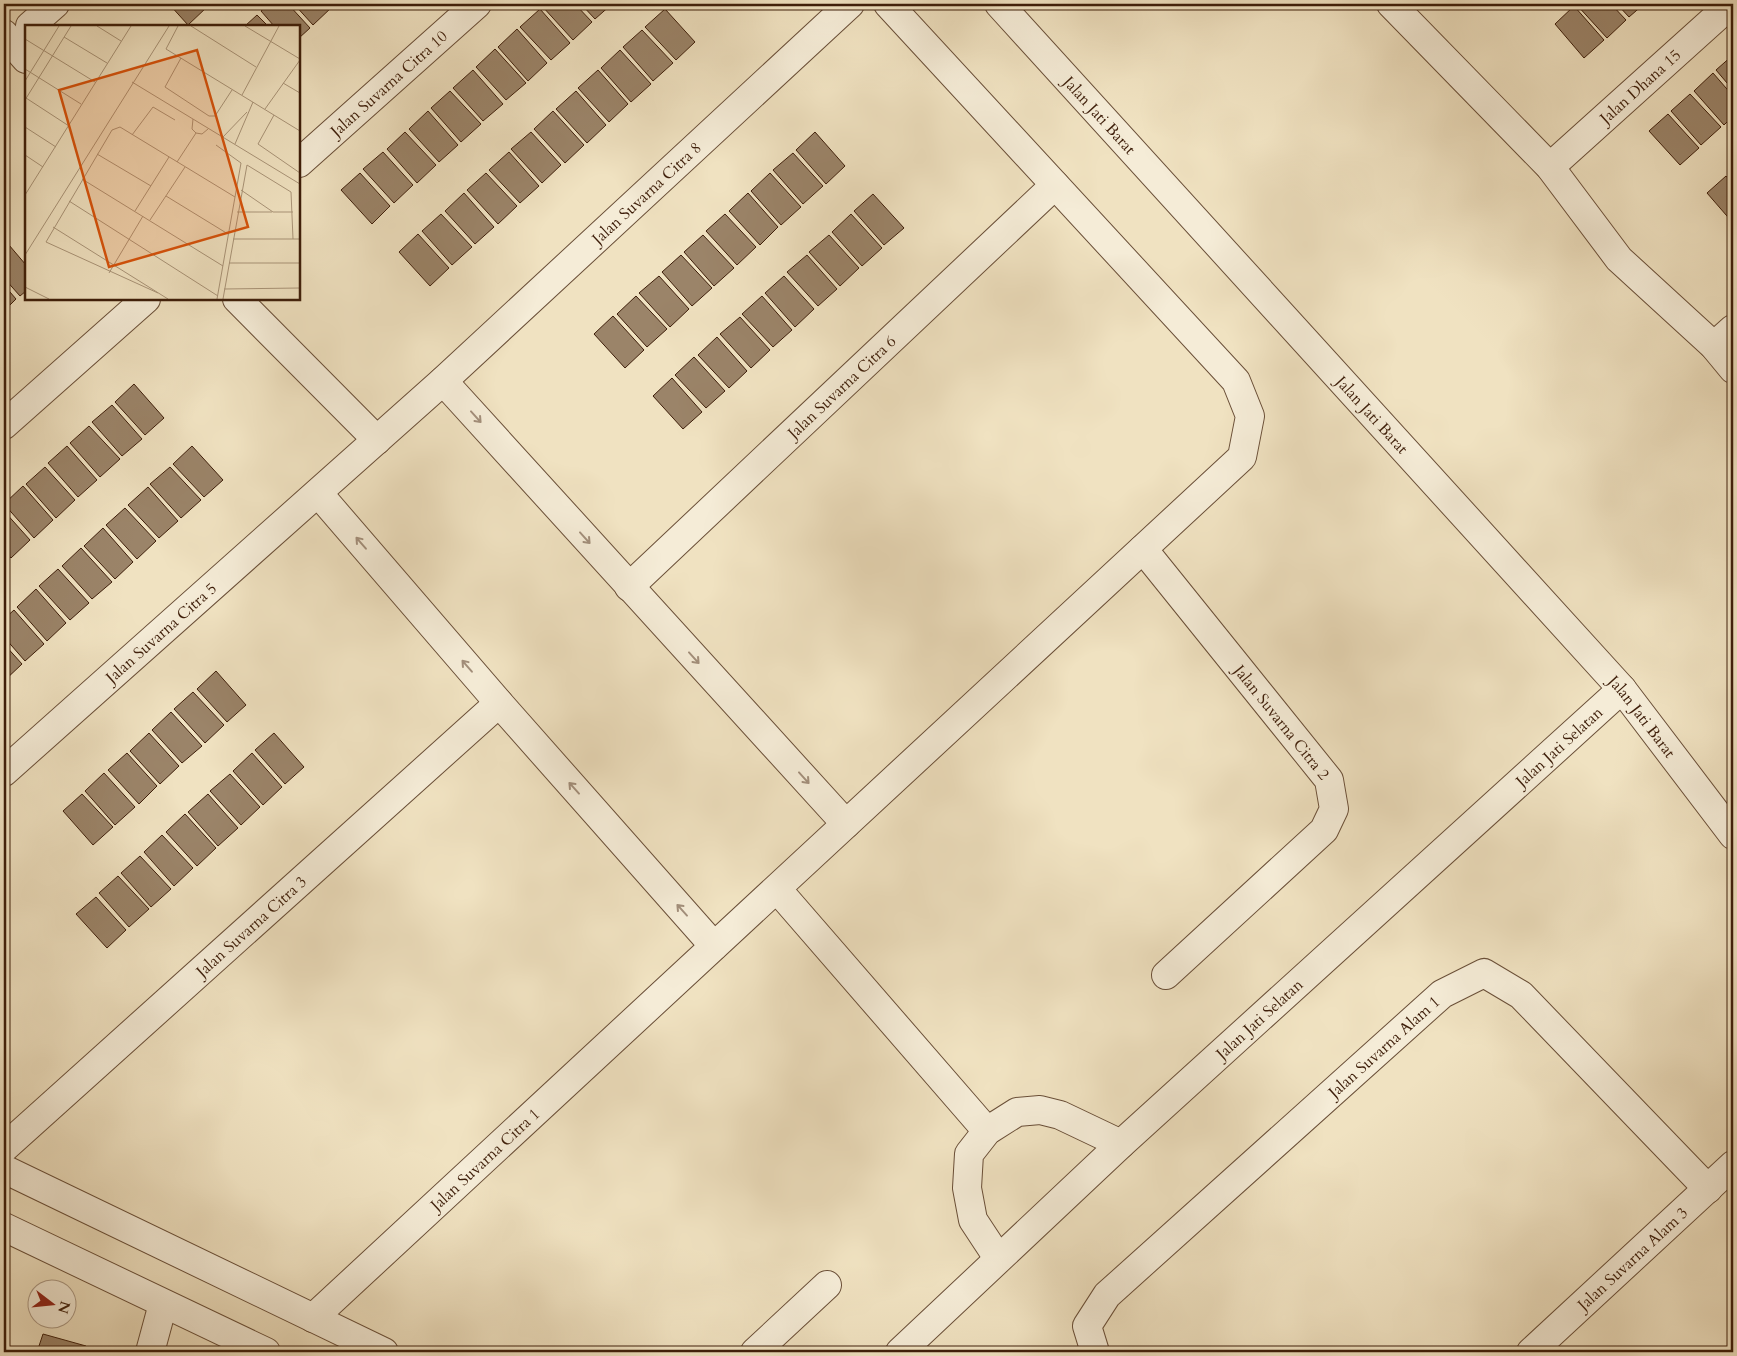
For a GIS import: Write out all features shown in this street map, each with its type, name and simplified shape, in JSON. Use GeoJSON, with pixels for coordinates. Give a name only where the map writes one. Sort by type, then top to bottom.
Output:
{"type":"FeatureCollection","features":[{"type":"Feature","properties":{"kind":"street"},"geometry":{"type":"LineString","coordinates":[[33,25],[55,4]]}},
{"type":"Feature","properties":{"kind":"street","name":"Jalan Suvarna Citra 10"},"geometry":{"type":"LineString","coordinates":[[300,162],[477,4]]}},
{"type":"Feature","properties":{"kind":"street","name":"Jalan Suvarna Citra 8"},"geometry":{"type":"LineString","coordinates":[[377,440],[850,4]]}},
{"type":"Feature","properties":{"kind":"street"},"geometry":{"type":"LineString","coordinates":[[443,381],[846,824],[1242,457],[1250,416],[1236,381],[888,4]]}},
{"type":"Feature","properties":{"kind":"street","name":"Jalan Jati Barat"},"geometry":{"type":"LineString","coordinates":[[999,4],[1622,688],[1733,835]]}},
{"type":"Feature","properties":{"kind":"street"},"geometry":{"type":"LineString","coordinates":[[1391,4],[1550,167],[1619,259],[1723,337],[1733,369]]}},
{"type":"Feature","properties":{"kind":"street","name":"Jalan Dhana 15"},"geometry":{"type":"LineString","coordinates":[[1550,167],[1731,4]]}},
{"type":"Feature","properties":{"kind":"street","name":"Jalan Suvarna Citra 6"},"geometry":{"type":"LineString","coordinates":[[629,587],[1055,185]]}},
{"type":"Feature","properties":{"kind":"street"},"geometry":{"type":"LineString","coordinates":[[4,425],[145,300]]}},
{"type":"Feature","properties":{"kind":"street"},"geometry":{"type":"LineString","coordinates":[[238,300],[377,440]]}},
{"type":"Feature","properties":{"kind":"street","name":"Jalan Suvarna Citra 5"},"geometry":{"type":"LineString","coordinates":[[4,772],[377,440]]}},
{"type":"Feature","properties":{"kind":"street"},"geometry":{"type":"LineString","coordinates":[[318,493],[499,703],[714,946]]}},
{"type":"Feature","properties":{"kind":"street","name":"Jalan Suvarna Citra 2"},"geometry":{"type":"LineString","coordinates":[[1143,549],[1329,780],[1334,809],[1324,830],[1166,975]]}},
{"type":"Feature","properties":{"kind":"street","name":"Jalan Jati Selatan"},"geometry":{"type":"LineString","coordinates":[[900,1352],[1121,1144],[1622,688]]}},
{"type":"Feature","properties":{"kind":"street","name":"Jalan Suvarna Citra 3"},"geometry":{"type":"LineString","coordinates":[[4,1148],[499,703]]}},
{"type":"Feature","properties":{"kind":"street","name":"Jalan Suvarna Citra 1"},"geometry":{"type":"LineString","coordinates":[[313,1318],[846,824]]}},
{"type":"Feature","properties":{"kind":"street"},"geometry":{"type":"LineString","coordinates":[[777,889],[987,1131]]}},
{"type":"Feature","properties":{"kind":"street","name":"Jalan Suvarna Alam 1"},"geometry":{"type":"LineString","coordinates":[[1095,1352],[1087,1326],[1107,1295],[1442,994],[1484,973],[1521,995],[1708,1189]]}},
{"type":"Feature","properties":{"kind":"street"},"geometry":{"type":"LineString","coordinates":[[998,1258],[973,1220],[967,1188],[969,1154],[987,1131],[1017,1112],[1040,1110],[1060,1115],[1121,1144]]}},
{"type":"Feature","properties":{"kind":"street","name":"Jalan Suvarna Alam 3"},"geometry":{"type":"LineString","coordinates":[[1531,1352],[1733,1165]]}},
{"type":"Feature","properties":{"kind":"street"},"geometry":{"type":"LineString","coordinates":[[4,1169],[384,1352]]}},
{"type":"Feature","properties":{"kind":"street"},"geometry":{"type":"LineString","coordinates":[[4,1227],[266,1352]]}},
{"type":"Feature","properties":{"kind":"street"},"geometry":{"type":"LineString","coordinates":[[755,1352],[827,1285]]}},
{"type":"Feature","properties":{"kind":"street"},"geometry":{"type":"LineString","coordinates":[[150,1352],[163,1304]]}},
{"type":"Feature","properties":{"kind":"building"},"geometry":{"type":"Polygon","coordinates":[[[169,4],[204,4],[207,7],[188,25],[169,4]]]}},
{"type":"Feature","properties":{"kind":"building"},"geometry":{"type":"Polygon","coordinates":[[[269,4],[288,4],[310,28],[300,37],[300,25],[273,25],[261,11],[269,4]]]}},
{"type":"Feature","properties":{"kind":"building"},"geometry":{"type":"Polygon","coordinates":[[[294,4],[329,4],[332,7],[313,25],[294,4]]]}},
{"type":"Feature","properties":{"kind":"building"},"geometry":{"type":"Polygon","coordinates":[[[545,4],[575,4],[592,22],[573,40],[542,6],[545,4]]]}},
{"type":"Feature","properties":{"kind":"building"},"geometry":{"type":"Polygon","coordinates":[[[581,4],[612,4],[595,19],[581,4]]]}},
{"type":"Feature","properties":{"kind":"building"},"geometry":{"type":"Polygon","coordinates":[[[1576,4],[1611,4],[1626,20],[1607,38],[1576,4]]]}},
{"type":"Feature","properties":{"kind":"building"},"geometry":{"type":"Polygon","coordinates":[[[1617,4],[1644,4],[1629,17],[1617,4]]]}},
{"type":"Feature","properties":{"kind":"building"},"geometry":{"type":"Polygon","coordinates":[[[1574,6],[1604,40],[1584,58],[1555,24],[1574,6]]]}},
{"type":"Feature","properties":{"kind":"building"},"geometry":{"type":"Polygon","coordinates":[[[540,9],[570,43],[551,60],[520,27],[540,9]]]}},
{"type":"Feature","properties":{"kind":"building"},"geometry":{"type":"Polygon","coordinates":[[[665,9],[695,42],[676,60],[645,27],[665,9]]]}},
{"type":"Feature","properties":{"kind":"building"},"geometry":{"type":"Polygon","coordinates":[[[257,15],[267,25],[246,25],[257,15]]]}},
{"type":"Feature","properties":{"kind":"building"},"geometry":{"type":"Polygon","coordinates":[[[517,29],[547,63],[528,81],[498,47],[517,29]]]}},
{"type":"Feature","properties":{"kind":"building"},"geometry":{"type":"Polygon","coordinates":[[[642,30],[673,63],[653,81],[623,47],[642,30]]]}},
{"type":"Feature","properties":{"kind":"building"},"geometry":{"type":"Polygon","coordinates":[[[495,49],[526,83],[506,100],[476,67],[495,49]]]}},
{"type":"Feature","properties":{"kind":"building"},"geometry":{"type":"Polygon","coordinates":[[[620,50],[651,84],[631,102],[601,68],[620,50]]]}},
{"type":"Feature","properties":{"kind":"building"},"geometry":{"type":"Polygon","coordinates":[[[1733,55],[1733,90],[1716,70],[1733,55]]]}},
{"type":"Feature","properties":{"kind":"building"},"geometry":{"type":"Polygon","coordinates":[[[473,70],[503,104],[483,121],[453,88],[473,70]]]}},
{"type":"Feature","properties":{"kind":"building"},"geometry":{"type":"Polygon","coordinates":[[[598,70],[628,104],[609,122],[578,88],[598,70]]]}},
{"type":"Feature","properties":{"kind":"building"},"geometry":{"type":"Polygon","coordinates":[[[1713,73],[1733,96],[1733,116],[1724,125],[1694,91],[1713,73]]]}},
{"type":"Feature","properties":{"kind":"building"},"geometry":{"type":"Polygon","coordinates":[[[450,91],[481,124],[461,142],[431,108],[450,91]]]}},
{"type":"Feature","properties":{"kind":"building"},"geometry":{"type":"Polygon","coordinates":[[[576,91],[606,125],[587,143],[556,109],[576,91]]]}},
{"type":"Feature","properties":{"kind":"building"},"geometry":{"type":"Polygon","coordinates":[[[1690,94],[1721,127],[1701,145],[1671,111],[1690,94]]]}},
{"type":"Feature","properties":{"kind":"building"},"geometry":{"type":"Polygon","coordinates":[[[428,111],[458,145],[439,162],[409,129],[428,111]]]}},
{"type":"Feature","properties":{"kind":"building"},"geometry":{"type":"Polygon","coordinates":[[[553,111],[584,145],[565,163],[534,129],[553,111]]]}},
{"type":"Feature","properties":{"kind":"building"},"geometry":{"type":"Polygon","coordinates":[[[1668,114],[1699,148],[1680,165],[1649,131],[1668,114]]]}},
{"type":"Feature","properties":{"kind":"building"},"geometry":{"type":"Polygon","coordinates":[[[405,132],[436,165],[417,183],[387,149],[405,132]]]}},
{"type":"Feature","properties":{"kind":"building"},"geometry":{"type":"Polygon","coordinates":[[[531,132],[561,165],[542,183],[511,149],[531,132]]]}},
{"type":"Feature","properties":{"kind":"building"},"geometry":{"type":"Polygon","coordinates":[[[815,132],[845,166],[826,184],[796,150],[815,132]]]}},
{"type":"Feature","properties":{"kind":"building"},"geometry":{"type":"Polygon","coordinates":[[[383,152],[413,185],[394,203],[363,169],[383,152]]]}},
{"type":"Feature","properties":{"kind":"building"},"geometry":{"type":"Polygon","coordinates":[[[509,152],[539,186],[520,203],[489,170],[509,152]]]}},
{"type":"Feature","properties":{"kind":"building"},"geometry":{"type":"Polygon","coordinates":[[[793,153],[823,186],[803,204],[773,170],[793,153]]]}},
{"type":"Feature","properties":{"kind":"building"},"geometry":{"type":"Polygon","coordinates":[[[360,173],[390,206],[372,224],[341,190],[360,173]]]}},
{"type":"Feature","properties":{"kind":"building"},"geometry":{"type":"Polygon","coordinates":[[[486,173],[517,206],[498,224],[467,190],[486,173]]]}},
{"type":"Feature","properties":{"kind":"building"},"geometry":{"type":"Polygon","coordinates":[[[770,173],[801,207],[781,225],[751,191],[770,173]]]}},
{"type":"Feature","properties":{"kind":"building"},"geometry":{"type":"Polygon","coordinates":[[[1726,176],[1733,184],[1733,223],[1707,193],[1726,176]]]}},
{"type":"Feature","properties":{"kind":"building"},"geometry":{"type":"Polygon","coordinates":[[[464,193],[494,227],[475,244],[445,211],[464,193]]]}},
{"type":"Feature","properties":{"kind":"building"},"geometry":{"type":"Polygon","coordinates":[[[748,193],[778,227],[760,245],[729,211],[748,193]]]}},
{"type":"Feature","properties":{"kind":"building"},"geometry":{"type":"Polygon","coordinates":[[[873,194],[904,228],[884,245],[854,211],[873,194]]]}},
{"type":"Feature","properties":{"kind":"building"},"geometry":{"type":"Polygon","coordinates":[[[441,214],[472,247],[452,265],[422,231],[441,214]]]}},
{"type":"Feature","properties":{"kind":"building"},"geometry":{"type":"Polygon","coordinates":[[[725,214],[756,247],[737,265],[706,231],[725,214]]]}},
{"type":"Feature","properties":{"kind":"building"},"geometry":{"type":"Polygon","coordinates":[[[851,214],[882,248],[862,266],[832,232],[851,214]]]}},
{"type":"Feature","properties":{"kind":"building"},"geometry":{"type":"Polygon","coordinates":[[[418,234],[449,268],[430,286],[399,252],[418,234]]]}},
{"type":"Feature","properties":{"kind":"building"},"geometry":{"type":"Polygon","coordinates":[[[703,235],[734,268],[714,286],[684,252],[703,235]]]}},
{"type":"Feature","properties":{"kind":"building"},"geometry":{"type":"Polygon","coordinates":[[[829,235],[859,268],[840,286],[809,252],[829,235]]]}},
{"type":"Feature","properties":{"kind":"building"},"geometry":{"type":"Polygon","coordinates":[[[9,245],[25,264],[25,292],[20,296],[4,278],[4,250],[9,245]]]}},
{"type":"Feature","properties":{"kind":"building"},"geometry":{"type":"Polygon","coordinates":[[[681,255],[712,288],[692,306],[662,272],[681,255]]]}},
{"type":"Feature","properties":{"kind":"building"},"geometry":{"type":"Polygon","coordinates":[[[807,255],[837,289],[818,306],[787,272],[807,255]]]}},
{"type":"Feature","properties":{"kind":"building"},"geometry":{"type":"Polygon","coordinates":[[[659,276],[689,309],[670,327],[639,293],[659,276]]]}},
{"type":"Feature","properties":{"kind":"building"},"geometry":{"type":"Polygon","coordinates":[[[784,276],[814,309],[795,327],[765,293],[784,276]]]}},
{"type":"Feature","properties":{"kind":"building"},"geometry":{"type":"Polygon","coordinates":[[[4,285],[16,299],[4,311],[4,285]]]}},
{"type":"Feature","properties":{"kind":"building"},"geometry":{"type":"Polygon","coordinates":[[[636,296],[667,329],[647,347],[617,314],[636,296]]]}},
{"type":"Feature","properties":{"kind":"building"},"geometry":{"type":"Polygon","coordinates":[[[762,296],[792,330],[773,347],[742,314],[762,296]]]}},
{"type":"Feature","properties":{"kind":"building"},"geometry":{"type":"Polygon","coordinates":[[[613,316],[644,350],[625,368],[594,334],[613,316]]]}},
{"type":"Feature","properties":{"kind":"building"},"geometry":{"type":"Polygon","coordinates":[[[740,317],[770,350],[751,368],[720,334],[740,317]]]}},
{"type":"Feature","properties":{"kind":"building"},"geometry":{"type":"Polygon","coordinates":[[[717,337],[747,371],[729,388],[698,355],[717,337]]]}},
{"type":"Feature","properties":{"kind":"building"},"geometry":{"type":"Polygon","coordinates":[[[694,357],[725,391],[706,408],[675,375],[694,357]]]}},
{"type":"Feature","properties":{"kind":"building"},"geometry":{"type":"Polygon","coordinates":[[[672,378],[702,412],[683,429],[653,396],[672,378]]]}},
{"type":"Feature","properties":{"kind":"building"},"geometry":{"type":"Polygon","coordinates":[[[134,384],[164,418],[145,435],[115,402],[134,384]]]}},
{"type":"Feature","properties":{"kind":"building"},"geometry":{"type":"Polygon","coordinates":[[[112,405],[142,439],[122,456],[92,422],[112,405]]]}},
{"type":"Feature","properties":{"kind":"building"},"geometry":{"type":"Polygon","coordinates":[[[89,426],[120,459],[100,477],[70,443],[89,426]]]}},
{"type":"Feature","properties":{"kind":"building"},"geometry":{"type":"Polygon","coordinates":[[[67,446],[97,480],[78,497],[48,463],[67,446]]]}},
{"type":"Feature","properties":{"kind":"building"},"geometry":{"type":"Polygon","coordinates":[[[192,446],[223,480],[204,497],[173,464],[192,446]]]}},
{"type":"Feature","properties":{"kind":"building"},"geometry":{"type":"Polygon","coordinates":[[[45,467],[75,500],[56,518],[26,484],[45,467]]]}},
{"type":"Feature","properties":{"kind":"building"},"geometry":{"type":"Polygon","coordinates":[[[170,467],[201,500],[181,518],[150,484],[170,467]]]}},
{"type":"Feature","properties":{"kind":"building"},"geometry":{"type":"Polygon","coordinates":[[[23,486],[53,520],[34,538],[4,504],[23,486]]]}},
{"type":"Feature","properties":{"kind":"building"},"geometry":{"type":"Polygon","coordinates":[[[148,487],[178,521],[159,538],[128,505],[148,487]]]}},
{"type":"Feature","properties":{"kind":"building"},"geometry":{"type":"Polygon","coordinates":[[[125,508],[156,541],[137,559],[106,525],[125,508]]]}},
{"type":"Feature","properties":{"kind":"building"},"geometry":{"type":"Polygon","coordinates":[[[4,511],[30,540],[11,558],[4,550],[4,511]]]}},
{"type":"Feature","properties":{"kind":"building"},"geometry":{"type":"Polygon","coordinates":[[[103,528],[133,562],[115,579],[84,546],[103,528]]]}},
{"type":"Feature","properties":{"kind":"building"},"geometry":{"type":"Polygon","coordinates":[[[81,548],[112,582],[92,599],[62,566],[81,548]]]}},
{"type":"Feature","properties":{"kind":"building"},"geometry":{"type":"Polygon","coordinates":[[[58,569],[89,603],[70,620],[39,586],[58,569]]]}},
{"type":"Feature","properties":{"kind":"building"},"geometry":{"type":"Polygon","coordinates":[[[36,589],[66,623],[47,641],[17,607],[36,589]]]}},
{"type":"Feature","properties":{"kind":"building"},"geometry":{"type":"Polygon","coordinates":[[[14,610],[44,644],[25,661],[4,637],[4,619],[14,610]]]}},
{"type":"Feature","properties":{"kind":"building"},"geometry":{"type":"Polygon","coordinates":[[[4,644],[22,664],[4,681],[4,644]]]}},
{"type":"Feature","properties":{"kind":"building"},"geometry":{"type":"Polygon","coordinates":[[[216,671],[246,705],[227,722],[197,689],[216,671]]]}},
{"type":"Feature","properties":{"kind":"building"},"geometry":{"type":"Polygon","coordinates":[[[193,692],[224,725],[205,743],[174,709],[193,692]]]}},
{"type":"Feature","properties":{"kind":"building"},"geometry":{"type":"Polygon","coordinates":[[[171,712],[202,746],[182,763],[152,730],[171,712]]]}},
{"type":"Feature","properties":{"kind":"building"},"geometry":{"type":"Polygon","coordinates":[[[149,733],[179,766],[160,784],[130,751],[149,733]]]}},
{"type":"Feature","properties":{"kind":"building"},"geometry":{"type":"Polygon","coordinates":[[[274,733],[304,767],[285,784],[255,750],[274,733]]]}},
{"type":"Feature","properties":{"kind":"building"},"geometry":{"type":"Polygon","coordinates":[[[127,753],[157,786],[139,804],[108,770],[127,753]]]}},
{"type":"Feature","properties":{"kind":"building"},"geometry":{"type":"Polygon","coordinates":[[[252,753],[282,787],[263,805],[233,771],[252,753]]]}},
{"type":"Feature","properties":{"kind":"building"},"geometry":{"type":"Polygon","coordinates":[[[104,773],[135,807],[115,825],[85,791],[104,773]]]}},
{"type":"Feature","properties":{"kind":"building"},"geometry":{"type":"Polygon","coordinates":[[[230,774],[260,807],[241,825],[210,791],[230,774]]]}},
{"type":"Feature","properties":{"kind":"building"},"geometry":{"type":"Polygon","coordinates":[[[82,794],[113,827],[93,845],[63,811],[82,794]]]}},
{"type":"Feature","properties":{"kind":"building"},"geometry":{"type":"Polygon","coordinates":[[[208,794],[238,828],[218,846],[188,812],[208,794]]]}},
{"type":"Feature","properties":{"kind":"building"},"geometry":{"type":"Polygon","coordinates":[[[185,814],[216,848],[197,866],[166,832],[185,814]]]}},
{"type":"Feature","properties":{"kind":"building"},"geometry":{"type":"Polygon","coordinates":[[[162,835],[193,868],[174,886],[144,852],[162,835]]]}},
{"type":"Feature","properties":{"kind":"building"},"geometry":{"type":"Polygon","coordinates":[[[140,856],[171,889],[151,907],[121,873],[140,856]]]}},
{"type":"Feature","properties":{"kind":"building"},"geometry":{"type":"Polygon","coordinates":[[[118,876],[149,909],[129,927],[99,893],[118,876]]]}},
{"type":"Feature","properties":{"kind":"building"},"geometry":{"type":"Polygon","coordinates":[[[96,897],[126,930],[107,948],[76,914],[96,897]]]}},
{"type":"Feature","properties":{"kind":"building"},"geometry":{"type":"Polygon","coordinates":[[[43,1334],[86,1346],[84,1352],[37,1352],[43,1334]]]}}]}
